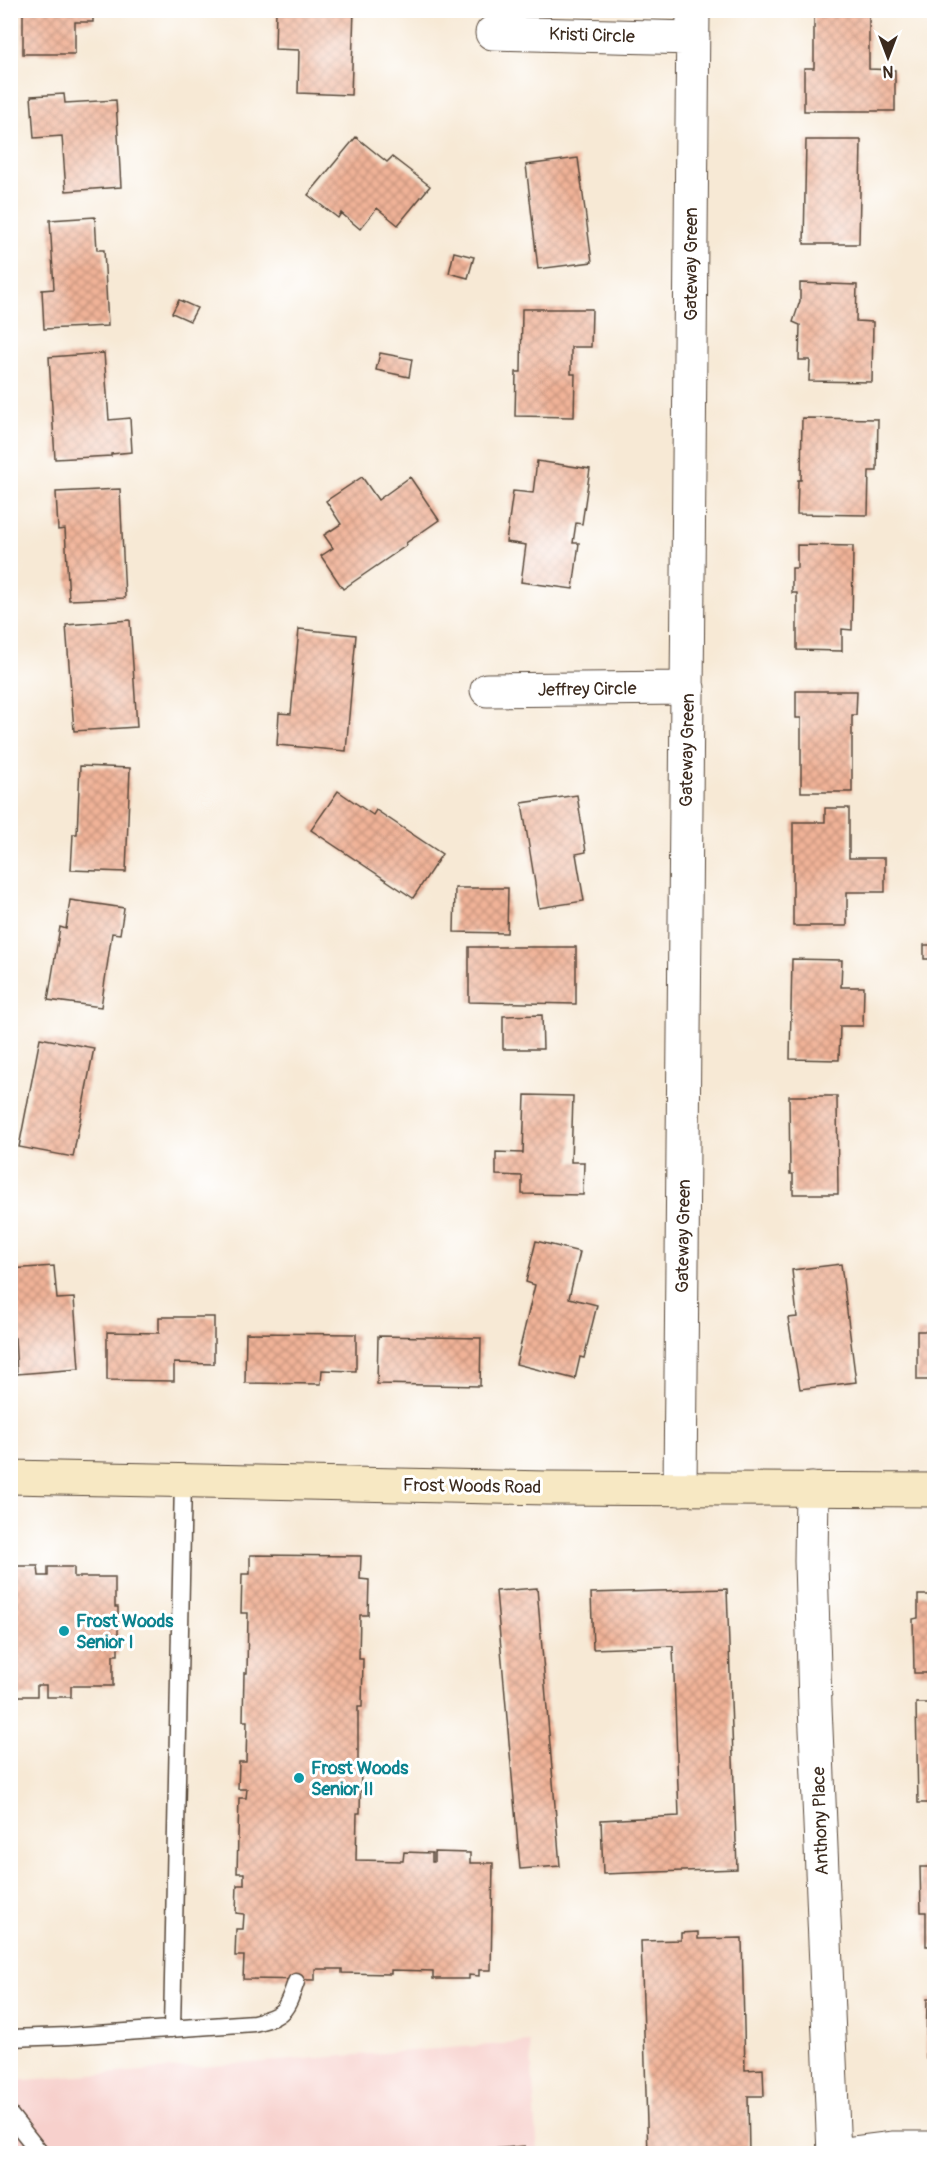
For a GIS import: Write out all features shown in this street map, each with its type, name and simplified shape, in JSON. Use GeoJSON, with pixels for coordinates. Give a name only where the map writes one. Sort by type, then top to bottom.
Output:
{"type":"FeatureCollection","features":[{"type":"Feature","properties":{"kind":"street","name":"Kristi Circle"},"geometry":{"type":"LineString","coordinates":[[492,33],[693,24]]}},
{"type":"Feature","properties":{"kind":"street","name":"Gateway Green"},"geometry":{"type":"LineString","coordinates":[[680,1489],[693,24]]}},
{"type":"Feature","properties":{"kind":"street","name":"Jeffrey Circle"},"geometry":{"type":"LineString","coordinates":[[487,690],[688,688]]}},
{"type":"Feature","properties":{"kind":"street","name":"Frost Woods Road"},"geometry":{"type":"LineString","coordinates":[[10,1477],[680,1489],[934,1490]]}},
{"type":"Feature","properties":{"kind":"street","name":"Anthony Place"},"geometry":{"type":"LineString","coordinates":[[813,1489],[811,1561],[815,1706],[834,2154]]}},
{"type":"Feature","properties":{"kind":"street"},"geometry":{"type":"LineString","coordinates":[[844,2154],[892,2148],[934,2148]]}},
{"type":"Feature","properties":{"kind":"lane"},"geometry":{"type":"LineString","coordinates":[[172,2029],[183,1480]]}},
{"type":"Feature","properties":{"kind":"lane"},"geometry":{"type":"LineString","coordinates":[[10,2038],[254,2023],[274,2018],[288,2007],[296,1982]]}},
{"type":"Feature","properties":{"kind":"lane"},"geometry":{"type":"LineString","coordinates":[[10,2115],[41,2154]]}},
{"type":"Feature","properties":{"kind":"shaded area"},"geometry":{"type":"Polygon","coordinates":[[[530,2042],[538,2153],[11,2154],[11,2081],[530,2042]]]}},
{"type":"Feature","properties":{"kind":"building"},"geometry":{"type":"Polygon","coordinates":[[[23,10],[93,10],[93,22],[75,22],[75,54],[23,54],[23,10]]]}},
{"type":"Feature","properties":{"kind":"building"},"geometry":{"type":"Polygon","coordinates":[[[276,10],[354,10],[351,95],[298,93],[299,50],[275,49],[276,10]]]}},
{"type":"Feature","properties":{"kind":"building"},"geometry":{"type":"Polygon","coordinates":[[[814,10],[869,10],[869,69],[895,70],[895,111],[804,111],[804,68],[814,68],[814,10]]]}},
{"type":"Feature","properties":{"kind":"building"},"geometry":{"type":"Polygon","coordinates":[[[64,94],[65,103],[116,100],[121,187],[66,191],[62,136],[34,138],[31,96],[64,94]]]}},
{"type":"Feature","properties":{"kind":"building"},"geometry":{"type":"Polygon","coordinates":[[[356,137],[387,162],[392,157],[430,186],[398,225],[377,208],[360,229],[341,213],[338,218],[308,195],[356,137]]]}},
{"type":"Feature","properties":{"kind":"building"},"geometry":{"type":"Polygon","coordinates":[[[806,140],[861,140],[859,244],[804,244],[806,140]]]}},
{"type":"Feature","properties":{"kind":"building"},"geometry":{"type":"Polygon","coordinates":[[[578,158],[592,262],[538,269],[526,165],[578,158]]]}},
{"type":"Feature","properties":{"kind":"building"},"geometry":{"type":"Polygon","coordinates":[[[95,217],[97,250],[104,250],[108,326],[44,329],[42,290],[54,289],[50,220],[95,217]]]}},
{"type":"Feature","properties":{"kind":"building"},"geometry":{"type":"Polygon","coordinates":[[[454,252],[474,257],[468,278],[449,273],[454,252]]]}},
{"type":"Feature","properties":{"kind":"building"},"geometry":{"type":"Polygon","coordinates":[[[800,283],[857,285],[856,321],[873,322],[872,382],[809,381],[810,360],[799,360],[800,325],[793,322],[800,301],[800,283]]]}},
{"type":"Feature","properties":{"kind":"building"},"geometry":{"type":"Polygon","coordinates":[[[179,300],[197,308],[190,321],[172,313],[179,300]]]}},
{"type":"Feature","properties":{"kind":"building"},"geometry":{"type":"Polygon","coordinates":[[[522,309],[592,309],[591,347],[571,347],[571,374],[575,374],[574,417],[515,416],[516,372],[521,372],[522,309]]]}},
{"type":"Feature","properties":{"kind":"building"},"geometry":{"type":"Polygon","coordinates":[[[104,353],[109,420],[130,418],[132,452],[111,454],[111,456],[55,459],[49,357],[104,353]]]}},
{"type":"Feature","properties":{"kind":"building"},"geometry":{"type":"Polygon","coordinates":[[[380,353],[412,359],[409,377],[376,370],[380,353]]]}},
{"type":"Feature","properties":{"kind":"building"},"geometry":{"type":"Polygon","coordinates":[[[802,418],[878,419],[877,471],[869,471],[868,515],[797,514],[798,480],[801,480],[802,418]]]}},
{"type":"Feature","properties":{"kind":"building"},"geometry":{"type":"Polygon","coordinates":[[[537,461],[590,469],[582,524],[576,523],[573,543],[579,543],[573,589],[521,582],[526,545],[506,542],[513,491],[533,493],[537,461]]]}},
{"type":"Feature","properties":{"kind":"building"},"geometry":{"type":"Polygon","coordinates":[[[362,477],[378,500],[410,477],[439,520],[343,589],[321,556],[333,548],[324,535],[341,524],[326,501],[362,477]]]}},
{"type":"Feature","properties":{"kind":"building"},"geometry":{"type":"Polygon","coordinates":[[[120,489],[125,598],[69,600],[65,529],[58,530],[56,492],[120,489]]]}},
{"type":"Feature","properties":{"kind":"building"},"geometry":{"type":"Polygon","coordinates":[[[797,545],[853,546],[852,630],[842,629],[842,651],[797,650],[797,593],[792,593],[792,568],[797,568],[797,545]]]}},
{"type":"Feature","properties":{"kind":"building"},"geometry":{"type":"Polygon","coordinates":[[[130,620],[137,727],[74,731],[66,625],[130,620]]]}},
{"type":"Feature","properties":{"kind":"building"},"geometry":{"type":"Polygon","coordinates":[[[299,629],[356,635],[346,751],[277,745],[279,713],[291,714],[299,629]]]}},
{"type":"Feature","properties":{"kind":"building"},"geometry":{"type":"Polygon","coordinates":[[[796,691],[857,691],[856,715],[852,715],[852,792],[801,792],[801,718],[796,718],[796,691]]]}},
{"type":"Feature","properties":{"kind":"building"},"geometry":{"type":"Polygon","coordinates":[[[80,766],[130,768],[126,872],[71,870],[73,834],[77,834],[80,766]]]}},
{"type":"Feature","properties":{"kind":"building"},"geometry":{"type":"Polygon","coordinates":[[[338,791],[373,815],[376,810],[442,854],[413,898],[311,830],[338,791]]]}},
{"type":"Feature","properties":{"kind":"building"},"geometry":{"type":"Polygon","coordinates":[[[577,795],[586,852],[576,854],[584,901],[539,908],[522,803],[577,795]]]}},
{"type":"Feature","properties":{"kind":"building"},"geometry":{"type":"Polygon","coordinates":[[[825,808],[849,808],[849,858],[885,858],[885,892],[847,892],[847,926],[793,926],[793,822],[825,822],[825,808]]]}},
{"type":"Feature","properties":{"kind":"building"},"geometry":{"type":"Polygon","coordinates":[[[455,888],[508,888],[507,933],[454,932],[455,888]]]}},
{"type":"Feature","properties":{"kind":"building"},"geometry":{"type":"Polygon","coordinates":[[[70,900],[124,908],[120,934],[112,933],[101,1007],[48,1000],[60,927],[66,929],[70,900]]]}},
{"type":"Feature","properties":{"kind":"building"},"geometry":{"type":"Polygon","coordinates":[[[924,945],[934,945],[934,959],[924,959],[924,945]]]}},
{"type":"Feature","properties":{"kind":"building"},"geometry":{"type":"Polygon","coordinates":[[[469,947],[576,947],[576,1004],[469,1002],[469,947]]]}},
{"type":"Feature","properties":{"kind":"building"},"geometry":{"type":"Polygon","coordinates":[[[792,959],[842,960],[841,987],[864,987],[863,1026],[840,1026],[839,1060],[790,1059],[792,959]]]}},
{"type":"Feature","properties":{"kind":"building"},"geometry":{"type":"Polygon","coordinates":[[[542,1015],[543,1049],[503,1049],[503,1016],[542,1015]]]}},
{"type":"Feature","properties":{"kind":"building"},"geometry":{"type":"Polygon","coordinates":[[[40,1038],[94,1048],[73,1157],[19,1147],[40,1038]]]}},
{"type":"Feature","properties":{"kind":"building"},"geometry":{"type":"Polygon","coordinates":[[[525,1095],[573,1096],[571,1162],[584,1162],[583,1195],[522,1194],[522,1176],[496,1175],[496,1152],[523,1153],[525,1095]]]}},
{"type":"Feature","properties":{"kind":"building"},"geometry":{"type":"Polygon","coordinates":[[[789,1096],[837,1096],[838,1194],[793,1194],[793,1174],[790,1174],[789,1096]]]}},
{"type":"Feature","properties":{"kind":"building"},"geometry":{"type":"Polygon","coordinates":[[[536,1241],[580,1252],[569,1298],[597,1305],[584,1358],[580,1357],[575,1379],[516,1364],[535,1285],[526,1282],[536,1241]]]}},
{"type":"Feature","properties":{"kind":"building"},"geometry":{"type":"Polygon","coordinates":[[[841,1264],[856,1382],[800,1389],[788,1318],[797,1317],[792,1270],[841,1264]]]}},
{"type":"Feature","properties":{"kind":"building"},"geometry":{"type":"Polygon","coordinates":[[[54,1266],[57,1299],[74,1298],[79,1369],[17,1374],[15,1338],[12,1338],[10,1323],[10,1269],[54,1266]]]}},
{"type":"Feature","properties":{"kind":"building"},"geometry":{"type":"Polygon","coordinates":[[[159,1317],[214,1317],[214,1364],[174,1363],[174,1381],[107,1380],[107,1332],[159,1333],[159,1317]]]}},
{"type":"Feature","properties":{"kind":"building"},"geometry":{"type":"Polygon","coordinates":[[[917,1331],[934,1331],[934,1380],[917,1380],[917,1331]]]}},
{"type":"Feature","properties":{"kind":"building"},"geometry":{"type":"Polygon","coordinates":[[[246,1333],[356,1334],[356,1371],[322,1370],[321,1384],[245,1383],[246,1333]]]}},
{"type":"Feature","properties":{"kind":"building"},"geometry":{"type":"Polygon","coordinates":[[[378,1336],[481,1338],[480,1386],[377,1384],[378,1336]]]}},
{"type":"Feature","properties":{"kind":"building","name":"Frost Woods Senior II"},"geometry":{"type":"Polygon","coordinates":[[[250,1555],[361,1556],[360,1579],[369,1580],[368,1615],[360,1615],[359,1659],[363,1659],[362,1707],[358,1707],[358,1767],[361,1767],[356,1860],[403,1861],[404,1852],[432,1853],[432,1862],[434,1862],[434,1852],[470,1853],[470,1863],[493,1863],[491,1970],[479,1970],[479,1976],[469,1975],[469,1979],[433,1979],[433,1971],[391,1970],[391,1974],[342,1973],[342,1969],[315,1969],[315,1980],[243,1979],[244,1956],[235,1956],[236,1929],[243,1929],[244,1914],[236,1913],[237,1885],[244,1885],[244,1873],[237,1873],[239,1798],[246,1798],[247,1789],[238,1789],[239,1762],[246,1762],[247,1721],[243,1721],[248,1613],[241,1613],[242,1574],[250,1574],[250,1555]]]}},
{"type":"Feature","properties":{"kind":"building","name":"Frost Woods Senior I"},"geometry":{"type":"Polygon","coordinates":[[[10,1566],[38,1566],[39,1576],[48,1576],[48,1567],[74,1567],[74,1577],[115,1577],[115,1607],[118,1607],[118,1655],[113,1655],[113,1686],[71,1686],[71,1697],[46,1697],[46,1685],[37,1685],[37,1696],[10,1696],[10,1566]]]}},
{"type":"Feature","properties":{"kind":"building"},"geometry":{"type":"Polygon","coordinates":[[[537,1588],[560,1866],[520,1869],[496,1591],[537,1588]]]}},
{"type":"Feature","properties":{"kind":"building"},"geometry":{"type":"Polygon","coordinates":[[[727,1589],[737,1869],[603,1874],[601,1820],[679,1816],[673,1646],[593,1649],[591,1593],[727,1589]]]}},
{"type":"Feature","properties":{"kind":"building"},"geometry":{"type":"Polygon","coordinates":[[[918,1595],[934,1595],[934,1673],[914,1673],[913,1619],[918,1618],[918,1595]]]}},
{"type":"Feature","properties":{"kind":"building"},"geometry":{"type":"Polygon","coordinates":[[[916,1703],[934,1703],[934,1803],[918,1803],[916,1703]]]}},
{"type":"Feature","properties":{"kind":"building"},"geometry":{"type":"Polygon","coordinates":[[[920,1867],[934,1867],[934,1946],[926,1946],[926,1912],[921,1912],[920,1867]]]}},
{"type":"Feature","properties":{"kind":"building"},"geometry":{"type":"Polygon","coordinates":[[[698,1932],[698,1939],[742,1938],[745,2070],[763,2069],[764,2096],[748,2096],[749,2154],[648,2154],[641,1941],[681,1940],[681,1933],[698,1932]]]}},
{"type":"Feature","properties":{"kind":"building"},"geometry":{"type":"Polygon","coordinates":[[[927,1999],[934,1999],[934,2059],[926,2059],[927,1999]]]}},
{"type":"Feature","properties":{"kind":"building"},"geometry":{"type":"Polygon","coordinates":[[[525,2146],[525,2154],[459,2154],[459,2152],[525,2146]]]}},
{"type":"Feature","properties":{"kind":"place","name":"Frost Woods Senior I"},"geometry":{"type":"Point","coordinates":[64,1631]}},
{"type":"Feature","properties":{"kind":"place","name":"Frost Woods Senior II"},"geometry":{"type":"Point","coordinates":[299,1778]}}]}
